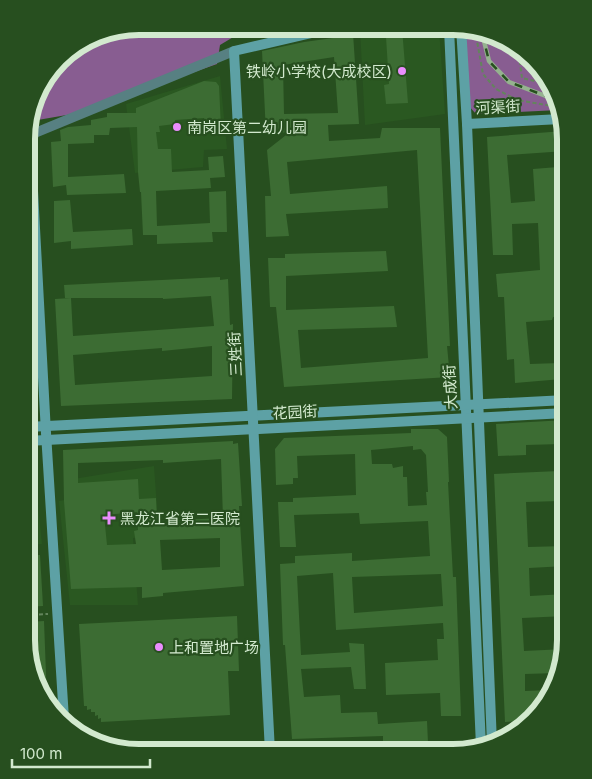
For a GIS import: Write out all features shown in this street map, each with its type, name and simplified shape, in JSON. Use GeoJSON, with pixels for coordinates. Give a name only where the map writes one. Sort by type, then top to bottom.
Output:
{"type":"FeatureCollection","features":[{"type":"Feature","properties":{"kind":"main road"},"geometry":{"type":"LineString","coordinates":[[234,51],[303,35]]}},
{"type":"Feature","properties":{"kind":"main road","name":"大成街"},"geometry":{"type":"LineString","coordinates":[[449,35],[481,740]]}},
{"type":"Feature","properties":{"kind":"main road","name":"大成街"},"geometry":{"type":"LineString","coordinates":[[462,36],[467,124],[492,736]]}},
{"type":"Feature","properties":{"kind":"main road","name":"三姓街"},"geometry":{"type":"LineString","coordinates":[[234,51],[270,744]]}},
{"type":"Feature","properties":{"kind":"main road","name":"河渠街"},"geometry":{"type":"LineString","coordinates":[[467,124],[555,119]]}},
{"type":"Feature","properties":{"kind":"main road"},"geometry":{"type":"LineString","coordinates":[[35,241],[63,710]]}},
{"type":"Feature","properties":{"kind":"main road","name":"花园街"},"geometry":{"type":"LineString","coordinates":[[35,427],[557,400]]}},
{"type":"Feature","properties":{"kind":"main road","name":"花园街"},"geometry":{"type":"LineString","coordinates":[[35,441],[557,414]]}},
{"type":"Feature","properties":{"kind":"street"},"geometry":{"type":"LineString","coordinates":[[35,137],[234,51]]}},
{"type":"Feature","properties":{"kind":"path"},"geometry":{"type":"LineString","coordinates":[[476,38],[483,74],[496,89],[517,100],[551,106]]}},
{"type":"Feature","properties":{"kind":"path"},"geometry":{"type":"LineString","coordinates":[[520,60],[522,78],[540,82]]}},
{"type":"Feature","properties":{"kind":"path"},"geometry":{"type":"LineString","coordinates":[[35,614],[57,613]]}},
{"type":"Feature","properties":{"kind":"shaded area"},"geometry":{"type":"Polygon","coordinates":[[[139,35],[238,35],[220,45],[217,64],[78,113],[37,120],[43,99],[57,76],[76,57],[99,43],[126,36],[139,35]]]}},
{"type":"Feature","properties":{"kind":"shaded area","name":"铁岭小学校(大成校区)"},"geometry":{"type":"Polygon","coordinates":[[[360,35],[439,35],[445,114],[365,125],[360,35]]]}},
{"type":"Feature","properties":{"kind":"shaded area"},"geometry":{"type":"Polygon","coordinates":[[[464,36],[493,43],[521,61],[539,81],[549,99],[552,110],[476,114],[468,105],[464,36]]]}},
{"type":"Feature","properties":{"kind":"shaded area","name":"南岗区第二幼儿园"},"geometry":{"type":"Polygon","coordinates":[[[220,76],[227,149],[204,150],[203,167],[135,173],[126,104],[220,76]]]}},
{"type":"Feature","properties":{"kind":"shaded area","name":"黑龙江省第二医院"},"geometry":{"type":"Polygon","coordinates":[[[154,466],[159,536],[133,538],[138,605],[70,605],[59,501],[76,498],[73,479],[154,466]]]}},
{"type":"Feature","properties":{"kind":"shaded area"},"geometry":{"type":"Polygon","coordinates":[[[35,476],[42,544],[35,544],[35,476]]]}},
{"type":"Feature","properties":{"kind":"building"},"geometry":{"type":"Polygon","coordinates":[[[333,35],[353,35],[359,124],[328,125],[329,141],[380,138],[382,128],[440,128],[450,346],[447,346],[450,377],[284,387],[276,307],[270,307],[268,258],[285,258],[285,254],[386,251],[388,271],[286,276],[286,310],[394,306],[397,327],[298,330],[301,368],[428,358],[417,150],[287,162],[290,194],[387,186],[388,208],[286,214],[289,236],[266,237],[265,196],[271,196],[267,150],[290,132],[266,134],[262,51],[333,38],[333,35]],[[334,57],[283,65],[284,114],[338,113],[334,57]]]}},
{"type":"Feature","properties":{"kind":"building"},"geometry":{"type":"Polygon","coordinates":[[[380,35],[403,35],[408,103],[386,104],[384,85],[389,84],[386,37],[380,38],[380,35]]]}},
{"type":"Feature","properties":{"kind":"building"},"geometry":{"type":"Polygon","coordinates":[[[204,81],[216,82],[219,86],[221,128],[207,130],[204,126],[204,118],[175,120],[175,124],[159,126],[160,132],[156,132],[158,149],[171,149],[172,172],[209,170],[208,157],[223,156],[225,177],[210,178],[211,188],[156,191],[157,226],[210,223],[209,192],[226,191],[227,232],[212,232],[213,242],[157,244],[157,235],[143,235],[137,127],[110,128],[109,135],[94,135],[94,143],[68,144],[68,177],[124,174],[126,193],[67,195],[66,185],[53,187],[51,142],[61,141],[60,130],[68,127],[91,125],[91,120],[107,117],[107,113],[136,113],[136,108],[204,81]]]}},
{"type":"Feature","properties":{"kind":"building"},"geometry":{"type":"Polygon","coordinates":[[[556,132],[557,152],[507,155],[511,203],[535,201],[533,169],[557,167],[557,257],[554,257],[555,278],[557,278],[557,317],[553,317],[552,320],[526,322],[530,364],[557,363],[557,379],[515,383],[514,359],[507,360],[504,297],[498,297],[496,274],[540,270],[538,223],[512,224],[513,255],[493,255],[487,137],[556,132]]]}},
{"type":"Feature","properties":{"kind":"building"},"geometry":{"type":"Polygon","coordinates":[[[70,200],[73,232],[132,229],[133,245],[71,249],[71,241],[54,243],[54,201],[70,200]]]}},
{"type":"Feature","properties":{"kind":"building"},"geometry":{"type":"Polygon","coordinates":[[[220,277],[220,280],[228,279],[230,325],[233,324],[232,399],[61,406],[55,299],[71,298],[65,298],[64,285],[220,277]],[[211,296],[71,298],[73,336],[214,326],[211,296]],[[212,346],[162,351],[162,348],[73,355],[75,385],[212,376],[212,346]]]}},
{"type":"Feature","properties":{"kind":"building"},"geometry":{"type":"Polygon","coordinates":[[[557,421],[557,444],[526,445],[526,455],[498,456],[496,424],[557,421]]]}},
{"type":"Feature","properties":{"kind":"building"},"geometry":{"type":"Polygon","coordinates":[[[411,429],[438,429],[447,437],[453,577],[456,577],[461,716],[441,716],[440,693],[386,695],[385,663],[438,660],[437,639],[444,639],[443,623],[336,630],[333,573],[297,576],[301,655],[350,652],[349,643],[364,644],[366,689],[354,689],[351,667],[301,669],[304,697],[340,695],[341,713],[377,712],[378,724],[427,721],[428,743],[383,744],[383,736],[292,739],[285,645],[283,645],[280,564],[295,563],[295,556],[352,553],[352,561],[430,556],[428,521],[360,524],[359,513],[294,515],[296,547],[280,547],[278,502],[293,502],[293,498],[356,495],[355,454],[297,456],[298,478],[293,478],[293,484],[276,485],[275,449],[284,438],[411,433],[411,429]],[[413,446],[371,450],[372,464],[392,464],[393,468],[403,466],[403,477],[407,477],[408,506],[427,505],[426,455],[421,449],[413,450],[413,446]],[[441,574],[352,577],[354,613],[443,606],[441,574]]]}},
{"type":"Feature","properties":{"kind":"building"},"geometry":{"type":"Polygon","coordinates":[[[233,441],[233,444],[238,443],[242,506],[239,506],[244,586],[163,593],[163,596],[142,598],[142,587],[71,589],[64,501],[63,450],[233,441]],[[221,459],[163,463],[163,460],[78,463],[78,483],[138,479],[139,499],[156,498],[157,521],[223,518],[221,459]],[[137,512],[104,515],[107,545],[136,544],[134,531],[138,530],[137,512]],[[220,538],[160,540],[162,570],[220,567],[220,538]]]}},
{"type":"Feature","properties":{"kind":"building"},"geometry":{"type":"Polygon","coordinates":[[[557,471],[557,501],[526,502],[528,547],[557,546],[557,566],[529,568],[530,596],[557,594],[557,616],[522,618],[524,651],[557,649],[555,660],[551,673],[525,674],[525,691],[543,690],[531,708],[517,721],[505,722],[494,474],[557,471]]]}},
{"type":"Feature","properties":{"kind":"building"},"geometry":{"type":"Polygon","coordinates":[[[35,555],[40,555],[43,606],[35,606],[35,555]]]}},
{"type":"Feature","properties":{"kind":"building","name":"上和置地广场"},"geometry":{"type":"Polygon","coordinates":[[[237,616],[239,671],[228,671],[230,715],[101,722],[101,718],[98,719],[98,715],[95,716],[95,712],[91,712],[91,709],[87,710],[87,706],[84,706],[79,624],[237,616]]]}},
{"type":"Feature","properties":{"kind":"building"},"geometry":{"type":"Polygon","coordinates":[[[44,621],[47,687],[37,660],[35,622],[44,621]]]}},
{"type":"Feature","properties":{"kind":"railway"},"geometry":{"type":"LineString","coordinates":[[484,40],[489,61],[509,82],[548,97]]}},
{"type":"Feature","properties":{"kind":"place","name":"铁岭小学校(大成校区)"},"geometry":{"type":"Point","coordinates":[402,71]}},
{"type":"Feature","properties":{"kind":"place","name":"南岗区第二幼儿园"},"geometry":{"type":"Point","coordinates":[177,127]}},
{"type":"Feature","properties":{"kind":"place","name":"黑龙江省第二医院"},"geometry":{"type":"Point","coordinates":[109,518]}},
{"type":"Feature","properties":{"kind":"place","name":"上和置地广场"},"geometry":{"type":"Point","coordinates":[159,647]}}]}
